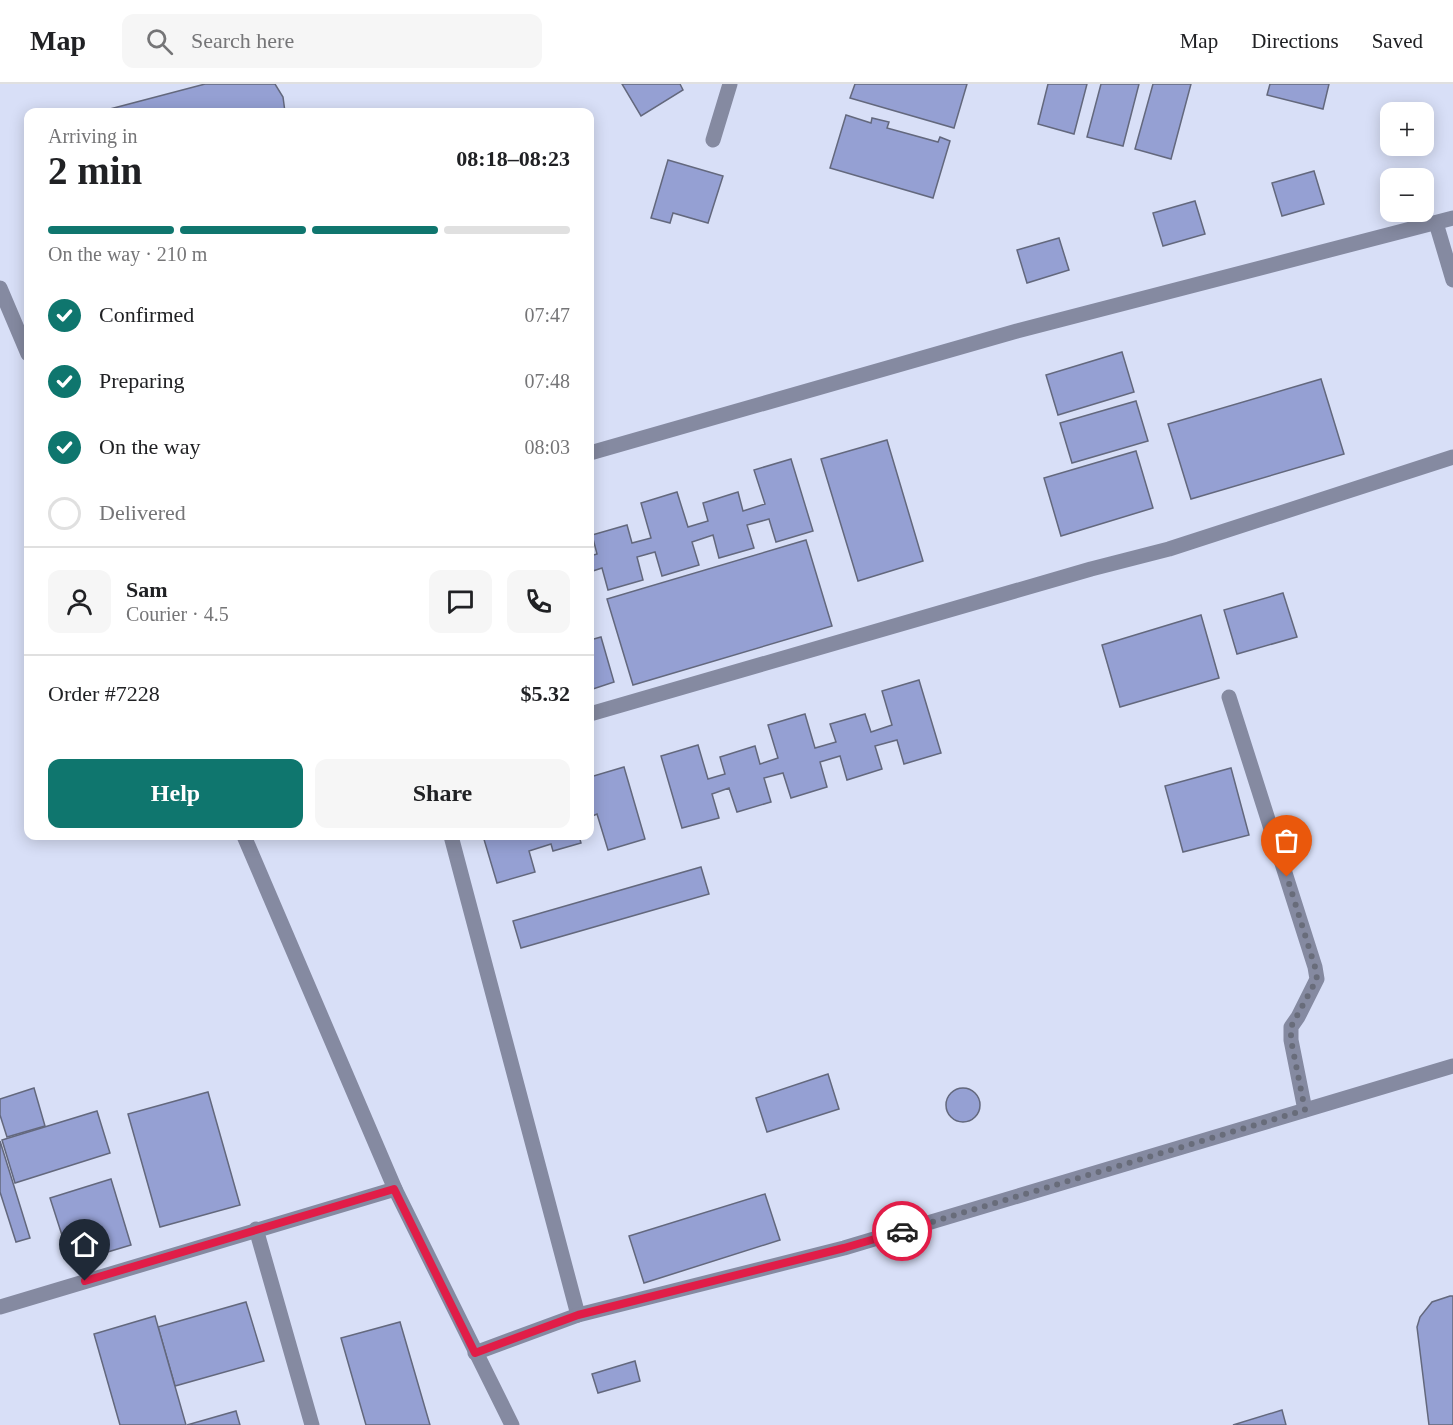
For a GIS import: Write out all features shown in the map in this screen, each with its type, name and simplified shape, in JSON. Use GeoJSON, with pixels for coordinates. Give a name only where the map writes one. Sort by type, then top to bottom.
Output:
{"type":"FeatureCollection","features":[{"type":"Feature","properties":{"kind":"street"},"geometry":{"type":"LineString","coordinates":[[713,140],[730,84]]}},
{"type":"Feature","properties":{"kind":"street"},"geometry":{"type":"LineString","coordinates":[[594,452],[1017,331],[1453,218]]}},
{"type":"Feature","properties":{"kind":"street"},"geometry":{"type":"LineString","coordinates":[[1436,223],[1453,280]]}},
{"type":"Feature","properties":{"kind":"street"},"geometry":{"type":"LineString","coordinates":[[0,288],[24,345]]}},
{"type":"Feature","properties":{"kind":"street"},"geometry":{"type":"LineString","coordinates":[[594,713],[1091,569],[1169,549],[1453,457]]}},
{"type":"Feature","properties":{"kind":"street"},"geometry":{"type":"LineString","coordinates":[[1229,697],[1315,967],[1317,979],[1291,1027],[1291,1040],[1305,1110]]}},
{"type":"Feature","properties":{"kind":"street"},"geometry":{"type":"LineString","coordinates":[[246,840],[394,1189],[512,1425]]}},
{"type":"Feature","properties":{"kind":"street"},"geometry":{"type":"LineString","coordinates":[[452,840],[578,1315]]}},
{"type":"Feature","properties":{"kind":"street"},"geometry":{"type":"LineString","coordinates":[[475,1353],[578,1315],[844,1248],[1453,1066]]}},
{"type":"Feature","properties":{"kind":"street"},"geometry":{"type":"LineString","coordinates":[[0,1307],[394,1189]]}},
{"type":"Feature","properties":{"kind":"street"},"geometry":{"type":"LineString","coordinates":[[256,1229],[312,1425]]}},
{"type":"Feature","properties":{"kind":"building"},"geometry":{"type":"Polygon","coordinates":[[[205,84],[275,84],[283,97],[284,108],[114,108],[205,84]]]}},
{"type":"Feature","properties":{"kind":"building"},"geometry":{"type":"Polygon","coordinates":[[[622,84],[680,84],[683,90],[641,116],[622,84]]]}},
{"type":"Feature","properties":{"kind":"building"},"geometry":{"type":"Polygon","coordinates":[[[855,84],[967,84],[954,128],[850,98],[855,84]]]}},
{"type":"Feature","properties":{"kind":"building"},"geometry":{"type":"Polygon","coordinates":[[[1048,84],[1087,84],[1074,134],[1038,124],[1048,84]]]}},
{"type":"Feature","properties":{"kind":"building"},"geometry":{"type":"Polygon","coordinates":[[[1101,84],[1139,84],[1123,146],[1087,137],[1101,84]]]}},
{"type":"Feature","properties":{"kind":"building"},"geometry":{"type":"Polygon","coordinates":[[[1153,84],[1191,84],[1171,159],[1135,149],[1153,84]]]}},
{"type":"Feature","properties":{"kind":"building"},"geometry":{"type":"Polygon","coordinates":[[[1270,84],[1329,84],[1323,109],[1267,95],[1270,84]]]}},
{"type":"Feature","properties":{"kind":"building"},"geometry":{"type":"Polygon","coordinates":[[[846,115],[871,123],[872,118],[889,122],[887,128],[938,142],[940,137],[950,141],[933,198],[830,168],[846,115]]]}},
{"type":"Feature","properties":{"kind":"building"},"geometry":{"type":"Polygon","coordinates":[[[668,160],[723,176],[708,223],[673,213],[670,223],[651,218],[668,160]]]}},
{"type":"Feature","properties":{"kind":"building"},"geometry":{"type":"Polygon","coordinates":[[[1314,171],[1324,204],[1282,216],[1272,183],[1314,171]]]}},
{"type":"Feature","properties":{"kind":"building"},"geometry":{"type":"Polygon","coordinates":[[[1195,201],[1205,234],[1163,246],[1153,213],[1195,201]]]}},
{"type":"Feature","properties":{"kind":"building"},"geometry":{"type":"Polygon","coordinates":[[[1059,238],[1069,270],[1027,283],[1017,250],[1059,238]]]}},
{"type":"Feature","properties":{"kind":"building"},"geometry":{"type":"Polygon","coordinates":[[[1122,352],[1134,392],[1058,415],[1046,375],[1122,352]]]}},
{"type":"Feature","properties":{"kind":"building"},"geometry":{"type":"Polygon","coordinates":[[[1321,379],[1344,454],[1191,499],[1168,424],[1321,379]]]}},
{"type":"Feature","properties":{"kind":"building"},"geometry":{"type":"Polygon","coordinates":[[[1136,401],[1148,441],[1072,463],[1060,423],[1136,401]]]}},
{"type":"Feature","properties":{"kind":"building"},"geometry":{"type":"Polygon","coordinates":[[[887,440],[923,561],[858,581],[821,459],[887,440]]]}},
{"type":"Feature","properties":{"kind":"building"},"geometry":{"type":"Polygon","coordinates":[[[1136,451],[1153,508],[1061,536],[1044,478],[1136,451]]]}},
{"type":"Feature","properties":{"kind":"building"},"geometry":{"type":"Polygon","coordinates":[[[791,459],[813,531],[776,542],[769,519],[747,525],[754,548],[719,558],[713,535],[692,542],[699,565],[662,576],[655,552],[637,557],[643,580],[608,590],[602,568],[594,571],[594,555],[597,554],[594,534],[627,525],[632,543],[651,538],[641,503],[677,492],[688,527],[708,521],[703,503],[738,492],[743,511],[765,504],[754,470],[791,459]]]}},
{"type":"Feature","properties":{"kind":"building"},"geometry":{"type":"Polygon","coordinates":[[[806,540],[832,626],[633,685],[607,599],[806,540]]]}},
{"type":"Feature","properties":{"kind":"building"},"geometry":{"type":"Polygon","coordinates":[[[1283,593],[1297,637],[1237,654],[1224,610],[1283,593]]]}},
{"type":"Feature","properties":{"kind":"building"},"geometry":{"type":"Polygon","coordinates":[[[1201,615],[1219,678],[1120,707],[1102,645],[1201,615]]]}},
{"type":"Feature","properties":{"kind":"building"},"geometry":{"type":"Polygon","coordinates":[[[601,637],[614,682],[594,689],[594,639],[601,637]]]}},
{"type":"Feature","properties":{"kind":"building"},"geometry":{"type":"Polygon","coordinates":[[[919,680],[941,753],[904,764],[897,740],[875,746],[882,769],[847,780],[840,756],[820,762],[827,787],[791,798],[783,773],[764,778],[771,802],[737,812],[729,788],[712,794],[719,818],[682,828],[661,756],[698,745],[708,779],[725,774],[720,757],[755,746],[760,764],[778,758],[768,725],[805,714],[815,748],[836,742],[830,724],[865,714],[871,732],[892,725],[882,691],[919,680]]]}},
{"type":"Feature","properties":{"kind":"building"},"geometry":{"type":"Polygon","coordinates":[[[624,767],[645,839],[608,850],[597,814],[594,815],[594,776],[624,767]]]}},
{"type":"Feature","properties":{"kind":"building"},"geometry":{"type":"Polygon","coordinates":[[[1231,768],[1249,835],[1183,852],[1165,786],[1231,768]]]}},
{"type":"Feature","properties":{"kind":"building"},"geometry":{"type":"Polygon","coordinates":[[[484,840],[580,840],[581,843],[553,851],[551,844],[529,851],[535,872],[497,883],[484,840]]]}},
{"type":"Feature","properties":{"kind":"building"},"geometry":{"type":"Polygon","coordinates":[[[701,867],[709,894],[521,948],[513,921],[701,867]]]}},
{"type":"Feature","properties":{"kind":"building"},"geometry":{"type":"Polygon","coordinates":[[[828,1074],[839,1109],[767,1132],[756,1098],[828,1074]]]}},
{"type":"Feature","properties":{"kind":"building"},"geometry":{"type":"Polygon","coordinates":[[[34,1088],[45,1126],[7,1137],[0,1115],[0,1099],[34,1088]]]}},
{"type":"Feature","properties":{"kind":"building"},"geometry":{"type":"Polygon","coordinates":[[[963,1088],[975,1093],[980,1105],[975,1117],[963,1122],[951,1117],[946,1105],[951,1093],[963,1088]]]}},
{"type":"Feature","properties":{"kind":"building"},"geometry":{"type":"Polygon","coordinates":[[[208,1092],[240,1205],[160,1227],[128,1114],[208,1092]]]}},
{"type":"Feature","properties":{"kind":"building"},"geometry":{"type":"Polygon","coordinates":[[[97,1111],[110,1153],[15,1183],[2,1140],[97,1111]]]}},
{"type":"Feature","properties":{"kind":"building"},"geometry":{"type":"Polygon","coordinates":[[[0,1141],[30,1238],[16,1242],[0,1192],[0,1141]]]}},
{"type":"Feature","properties":{"kind":"building"},"geometry":{"type":"Polygon","coordinates":[[[111,1179],[131,1245],[71,1263],[50,1198],[111,1179]]]}},
{"type":"Feature","properties":{"kind":"building"},"geometry":{"type":"Polygon","coordinates":[[[765,1194],[780,1240],[644,1283],[629,1236],[765,1194]]]}},
{"type":"Feature","properties":{"kind":"building"},"geometry":{"type":"Polygon","coordinates":[[[1453,1296],[1453,1425],[1429,1425],[1417,1327],[1420,1317],[1432,1302],[1453,1296]]]}},
{"type":"Feature","properties":{"kind":"building"},"geometry":{"type":"Polygon","coordinates":[[[246,1302],[264,1361],[175,1386],[158,1327],[246,1302]]]}},
{"type":"Feature","properties":{"kind":"building"},"geometry":{"type":"Polygon","coordinates":[[[155,1316],[186,1425],[120,1425],[94,1334],[155,1316]]]}},
{"type":"Feature","properties":{"kind":"building"},"geometry":{"type":"Polygon","coordinates":[[[400,1322],[430,1425],[366,1425],[341,1338],[400,1322]]]}},
{"type":"Feature","properties":{"kind":"building"},"geometry":{"type":"Polygon","coordinates":[[[635,1361],[640,1381],[598,1393],[592,1374],[635,1361]]]}},
{"type":"Feature","properties":{"kind":"building"},"geometry":{"type":"Polygon","coordinates":[[[1282,1410],[1286,1425],[1233,1425],[1282,1410]]]}},
{"type":"Feature","properties":{"kind":"building"},"geometry":{"type":"Polygon","coordinates":[[[236,1411],[240,1425],[187,1425],[236,1411]]]}},
{"type":"Feature","properties":{"kind":"way so far"},"geometry":{"type":"LineString","coordinates":[[902,1231],[1305,1110],[1291,1040],[1291,1027],[1317,979],[1287,877]]}},
{"type":"Feature","properties":{"kind":"route"},"geometry":{"type":"LineString","coordinates":[[85,1281],[394,1189],[475,1353],[578,1315],[844,1248],[902,1231]]}}]}
